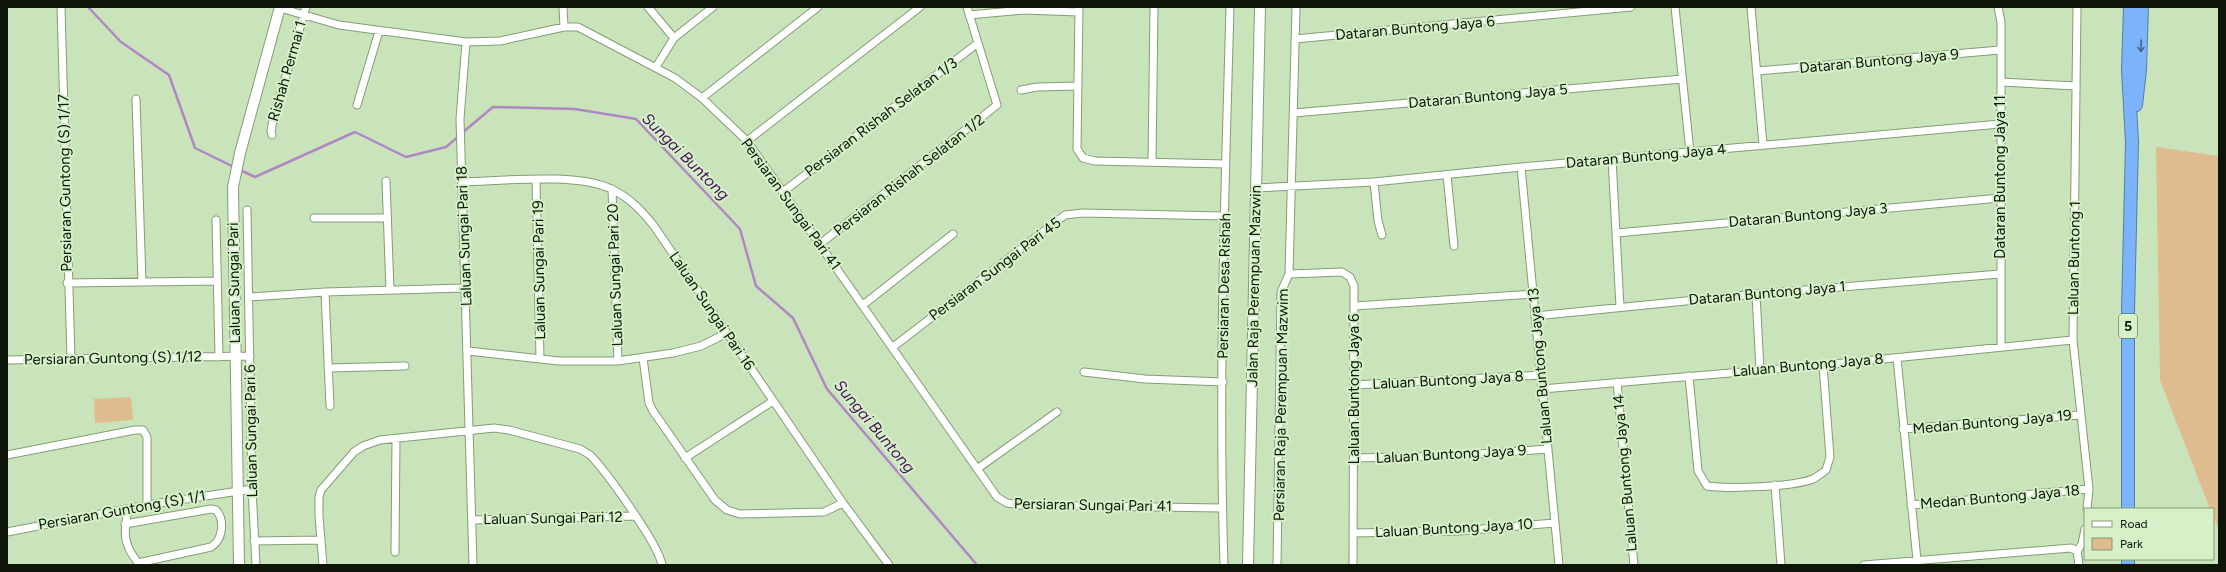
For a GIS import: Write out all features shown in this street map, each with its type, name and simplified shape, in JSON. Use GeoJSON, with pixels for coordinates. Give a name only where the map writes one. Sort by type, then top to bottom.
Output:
{"type":"FeatureCollection","features":[{"type":"Feature","properties":{"kind":"highway","name":"5"},"geometry":{"type":"LineString","coordinates":[[2128,508],[2128,311],[2132,142],[2128,70],[2130,7]]}},
{"type":"Feature","properties":{"kind":"highway","name":"5"},"geometry":{"type":"LineString","coordinates":[[2132,142],[2140,70],[2142,7]]}},
{"type":"Feature","properties":{"kind":"main road","name":"Jalan Raja Perempuan Mazwin"},"geometry":{"type":"LineString","coordinates":[[1248,565],[1260,7]]}},
{"type":"Feature","properties":{"kind":"main road","name":"Laluan Sungai Pari"},"geometry":{"type":"LineString","coordinates":[[239,565],[233,187],[240,153],[280,8]]}},
{"type":"Feature","properties":{"kind":"street","name":"Persiaran Guntong (S) 1/17"},"geometry":{"type":"LineString","coordinates":[[61,7],[70,359]]}},
{"type":"Feature","properties":{"kind":"street","name":"Rishah Permai 1"},"geometry":{"type":"LineString","coordinates":[[272,135],[270,131],[306,7]]}},
{"type":"Feature","properties":{"kind":"street"},"geometry":{"type":"LineString","coordinates":[[563,7],[564,27]]}},
{"type":"Feature","properties":{"kind":"street"},"geometry":{"type":"LineString","coordinates":[[648,7],[674,38]]}},
{"type":"Feature","properties":{"kind":"street"},"geometry":{"type":"LineString","coordinates":[[656,67],[674,38],[713,7]]}},
{"type":"Feature","properties":{"kind":"street"},"geometry":{"type":"LineString","coordinates":[[702,98],[818,7]]}},
{"type":"Feature","properties":{"kind":"street"},"geometry":{"type":"LineString","coordinates":[[747,141],[920,7]]}},
{"type":"Feature","properties":{"kind":"street"},"geometry":{"type":"LineString","coordinates":[[967,7],[978,43]]}},
{"type":"Feature","properties":{"kind":"street"},"geometry":{"type":"LineString","coordinates":[[1152,162],[1154,7]]}},
{"type":"Feature","properties":{"kind":"street","name":"Persiaran Desa Rishah"},"geometry":{"type":"LineString","coordinates":[[1224,565],[1222,508],[1224,216],[1230,7]]}},
{"type":"Feature","properties":{"kind":"street","name":"Persiaran Raja Perempuan Mazwim"},"geometry":{"type":"LineString","coordinates":[[1277,565],[1281,292],[1289,274],[1296,7]]}},
{"type":"Feature","properties":{"kind":"street","name":"Dataran Buntong Jaya 6"},"geometry":{"type":"LineString","coordinates":[[1295,39],[1631,7]]}},
{"type":"Feature","properties":{"kind":"street"},"geometry":{"type":"LineString","coordinates":[[1675,7],[1690,152]]}},
{"type":"Feature","properties":{"kind":"street"},"geometry":{"type":"LineString","coordinates":[[1751,7],[1762,145]]}},
{"type":"Feature","properties":{"kind":"street","name":"Dataran Buntong Jaya 11"},"geometry":{"type":"LineString","coordinates":[[1998,7],[2001,82],[2001,346]]}},
{"type":"Feature","properties":{"kind":"street","name":"Laluan Buntong 1"},"geometry":{"type":"LineString","coordinates":[[2076,7],[2073,340],[2089,489],[2087,508]]}},
{"type":"Feature","properties":{"kind":"street","name":"Persiaran Sungai Pari 41"},"geometry":{"type":"LineString","coordinates":[[280,8],[339,25],[466,42],[500,41],[564,27],[578,28],[591,33],[656,67],[702,98],[747,141],[784,191],[997,496],[1007,503],[1222,508]]}},
{"type":"Feature","properties":{"kind":"street"},"geometry":{"type":"LineString","coordinates":[[969,14],[1024,10],[1079,10],[1077,149],[1084,158],[1095,161],[1226,164]]}},
{"type":"Feature","properties":{"kind":"street"},"geometry":{"type":"LineString","coordinates":[[357,105],[379,31]]}},
{"type":"Feature","properties":{"kind":"street","name":"Laluan Sungai Pari 18"},"geometry":{"type":"LineString","coordinates":[[466,42],[460,119],[468,351],[473,565]]}},
{"type":"Feature","properties":{"kind":"street","name":"Persiaran Rishah Selatan 1/2"},"geometry":{"type":"LineString","coordinates":[[820,244],[997,105],[978,43]]}},
{"type":"Feature","properties":{"kind":"street","name":"Persiaran Rishah Selatan 1/3"},"geometry":{"type":"LineString","coordinates":[[784,191],[978,43]]}},
{"type":"Feature","properties":{"kind":"street","name":"Dataran Buntong Jaya 9"},"geometry":{"type":"LineString","coordinates":[[1757,71],[2000,50]]}},
{"type":"Feature","properties":{"kind":"street","name":"Dataran Buntong Jaya 5"},"geometry":{"type":"LineString","coordinates":[[1294,113],[1682,79]]}},
{"type":"Feature","properties":{"kind":"street"},"geometry":{"type":"LineString","coordinates":[[2001,82],[2076,86]]}},
{"type":"Feature","properties":{"kind":"street"},"geometry":{"type":"LineString","coordinates":[[1021,90],[1037,87],[1078,86]]}},
{"type":"Feature","properties":{"kind":"street"},"geometry":{"type":"LineString","coordinates":[[136,99],[142,282]]}},
{"type":"Feature","properties":{"kind":"street","name":"Dataran Buntong Jaya 4"},"geometry":{"type":"LineString","coordinates":[[1256,188],[1292,188],[1374,182],[1521,167],[2000,124]]}},
{"type":"Feature","properties":{"kind":"street"},"geometry":{"type":"LineString","coordinates":[[1612,159],[1620,307]]}},
{"type":"Feature","properties":{"kind":"street","name":"Laluan Buntong Jaya 13"},"geometry":{"type":"LineString","coordinates":[[1521,167],[1559,565]]}},
{"type":"Feature","properties":{"kind":"street"},"geometry":{"type":"LineString","coordinates":[[1447,174],[1454,246]]}},
{"type":"Feature","properties":{"kind":"street","name":"Laluan Sungai Pari 16"},"geometry":{"type":"LineString","coordinates":[[463,182],[567,179],[612,189],[640,208],[654,226],[843,503],[889,565]]}},
{"type":"Feature","properties":{"kind":"street","name":"Laluan Sungai Pari 19"},"geometry":{"type":"LineString","coordinates":[[536,180],[540,359]]}},
{"type":"Feature","properties":{"kind":"street"},"geometry":{"type":"LineString","coordinates":[[386,181],[390,290]]}},
{"type":"Feature","properties":{"kind":"street"},"geometry":{"type":"LineString","coordinates":[[1374,182],[1378,221],[1382,235]]}},
{"type":"Feature","properties":{"kind":"street","name":"Laluan Sungai Pari 20"},"geometry":{"type":"LineString","coordinates":[[612,189],[618,361]]}},
{"type":"Feature","properties":{"kind":"street","name":"Dataran Buntong Jaya 3"},"geometry":{"type":"LineString","coordinates":[[1617,233],[2000,198]]}},
{"type":"Feature","properties":{"kind":"street","name":"Laluan Sungai Pari 6"},"geometry":{"type":"LineString","coordinates":[[247,210],[252,489],[256,565]]}},
{"type":"Feature","properties":{"kind":"street","name":"Persiaran Sungai Pari 45"},"geometry":{"type":"LineString","coordinates":[[893,347],[1065,215],[1083,213],[1224,216]]}},
{"type":"Feature","properties":{"kind":"street"},"geometry":{"type":"LineString","coordinates":[[314,218],[387,218]]}},
{"type":"Feature","properties":{"kind":"street","name":"Persiaran Guntong (S) 1/12"},"geometry":{"type":"LineString","coordinates":[[216,220],[219,357]]}},
{"type":"Feature","properties":{"kind":"street"},"geometry":{"type":"LineString","coordinates":[[863,305],[953,234]]}},
{"type":"Feature","properties":{"kind":"street","name":"Laluan Buntong Jaya 6"},"geometry":{"type":"LineString","coordinates":[[1289,274],[1342,272],[1350,277],[1354,286],[1353,565]]}},
{"type":"Feature","properties":{"kind":"street","name":"Dataran Buntong Jaya 1"},"geometry":{"type":"LineString","coordinates":[[1535,316],[1756,294],[2000,274]]}},
{"type":"Feature","properties":{"kind":"street"},"geometry":{"type":"LineString","coordinates":[[67,283],[217,281]]}},
{"type":"Feature","properties":{"kind":"street"},"geometry":{"type":"LineString","coordinates":[[249,297],[325,292],[465,288]]}},
{"type":"Feature","properties":{"kind":"street"},"geometry":{"type":"LineString","coordinates":[[325,292],[330,406]]}},
{"type":"Feature","properties":{"kind":"street"},"geometry":{"type":"LineString","coordinates":[[1355,306],[1533,294]]}},
{"type":"Feature","properties":{"kind":"street"},"geometry":{"type":"LineString","coordinates":[[1756,294],[1760,370]]}},
{"type":"Feature","properties":{"kind":"street"},"geometry":{"type":"LineString","coordinates":[[468,351],[540,359],[589,362],[618,361],[643,358],[701,346],[726,333]]}},
{"type":"Feature","properties":{"kind":"street","name":"Laluan Buntong Jaya 8"},"geometry":{"type":"LineString","coordinates":[[1542,389],[1823,365],[2073,340]]}},
{"type":"Feature","properties":{"kind":"street","name":"Persiaran Guntong (S) 1/12"},"geometry":{"type":"LineString","coordinates":[[7,360],[250,356]]}},
{"type":"Feature","properties":{"kind":"street"},"geometry":{"type":"LineString","coordinates":[[643,358],[649,402],[653,411],[715,500],[727,510],[740,514],[824,512],[843,503]]}},
{"type":"Feature","properties":{"kind":"street"},"geometry":{"type":"LineString","coordinates":[[1897,358],[1917,560]]}},
{"type":"Feature","properties":{"kind":"street"},"geometry":{"type":"LineString","coordinates":[[1690,376],[1698,471],[1707,486],[1723,488],[1775,485],[1812,479],[1826,470],[1830,456],[1823,365]]}},
{"type":"Feature","properties":{"kind":"street"},"geometry":{"type":"LineString","coordinates":[[328,368],[405,366]]}},
{"type":"Feature","properties":{"kind":"street"},"geometry":{"type":"LineString","coordinates":[[1084,372],[1145,379],[1223,382]]}},
{"type":"Feature","properties":{"kind":"street","name":"Laluan Buntong Jaya 8"},"geometry":{"type":"LineString","coordinates":[[1354,385],[1541,375]]}},
{"type":"Feature","properties":{"kind":"street","name":"Laluan Buntong Jaya 14"},"geometry":{"type":"LineString","coordinates":[[1617,382],[1634,565]]}},
{"type":"Feature","properties":{"kind":"street"},"geometry":{"type":"LineString","coordinates":[[685,458],[773,401]]}},
{"type":"Feature","properties":{"kind":"street"},"geometry":{"type":"LineString","coordinates":[[977,469],[1057,412]]}},
{"type":"Feature","properties":{"kind":"street","name":"Medan Buntong Jaya 19"},"geometry":{"type":"LineString","coordinates":[[1903,429],[2080,415]]}},
{"type":"Feature","properties":{"kind":"street"},"geometry":{"type":"LineString","coordinates":[[323,565],[319,497],[325,484],[354,452],[363,446],[380,440],[494,428],[509,430],[580,449],[590,454],[635,516],[657,551],[662,565]]}},
{"type":"Feature","properties":{"kind":"street"},"geometry":{"type":"LineString","coordinates":[[7,455],[135,430],[143,430],[147,438],[147,505]]}},
{"type":"Feature","properties":{"kind":"street"},"geometry":{"type":"LineString","coordinates":[[395,552],[396,439]]}},
{"type":"Feature","properties":{"kind":"street","name":"Laluan Buntong Jaya 9"},"geometry":{"type":"LineString","coordinates":[[1354,458],[1452,456],[1548,449]]}},
{"type":"Feature","properties":{"kind":"street"},"geometry":{"type":"LineString","coordinates":[[1775,485],[1781,565]]}},
{"type":"Feature","properties":{"kind":"street","name":"Persiaran Guntong (S) 1/1"},"geometry":{"type":"LineString","coordinates":[[7,532],[128,508],[237,490],[252,489]]}},
{"type":"Feature","properties":{"kind":"street","name":"Medan Buntong Jaya 18"},"geometry":{"type":"LineString","coordinates":[[1911,505],[2089,489]]}},
{"type":"Feature","properties":{"kind":"street"},"geometry":{"type":"LineString","coordinates":[[125,524],[211,509],[216,510],[219,513],[221,535],[218,543],[215,545],[139,564],[127,546],[125,537],[125,524],[128,508]]}},
{"type":"Feature","properties":{"kind":"street","name":"Laluan Sungai Pari 12"},"geometry":{"type":"LineString","coordinates":[[472,520],[635,516]]}},
{"type":"Feature","properties":{"kind":"street","name":"Laluan Buntong Jaya 10"},"geometry":{"type":"LineString","coordinates":[[1353,533],[1458,531],[1555,523]]}},
{"type":"Feature","properties":{"kind":"street"},"geometry":{"type":"LineString","coordinates":[[2079,565],[2077,551],[2082,544],[2084,534]]}},
{"type":"Feature","properties":{"kind":"street"},"geometry":{"type":"LineString","coordinates":[[254,541],[321,540]]}},
{"type":"Feature","properties":{"kind":"street"},"geometry":{"type":"LineString","coordinates":[[1864,565],[2071,548],[2077,551]]}},
{"type":"Feature","properties":{"kind":"green space"},"geometry":{"type":"Polygon","coordinates":[[[2156,147],[2219,156],[2219,531],[2214,518],[2214,508],[2210,508],[2160,380],[2156,147]]]}},
{"type":"Feature","properties":{"kind":"green space"},"geometry":{"type":"Polygon","coordinates":[[[131,397],[133,420],[95,423],[94,399],[131,397]]]}},
{"type":"Feature","properties":{"kind":"waterway","name":"Sungai Buntong"},"geometry":{"type":"LineString","coordinates":[[88,7],[121,42],[169,75],[195,148],[234,167]]}},
{"type":"Feature","properties":{"kind":"waterway","name":"Sungai Buntong"},"geometry":{"type":"LineString","coordinates":[[462,133],[493,107],[575,109],[636,119],[740,229],[756,286],[793,318],[827,389],[977,565]]}},
{"type":"Feature","properties":{"kind":"waterway","name":"Sungai Buntong"},"geometry":{"type":"LineString","coordinates":[[240,170],[255,177],[355,132],[406,157],[446,147],[459,136]]}}]}
